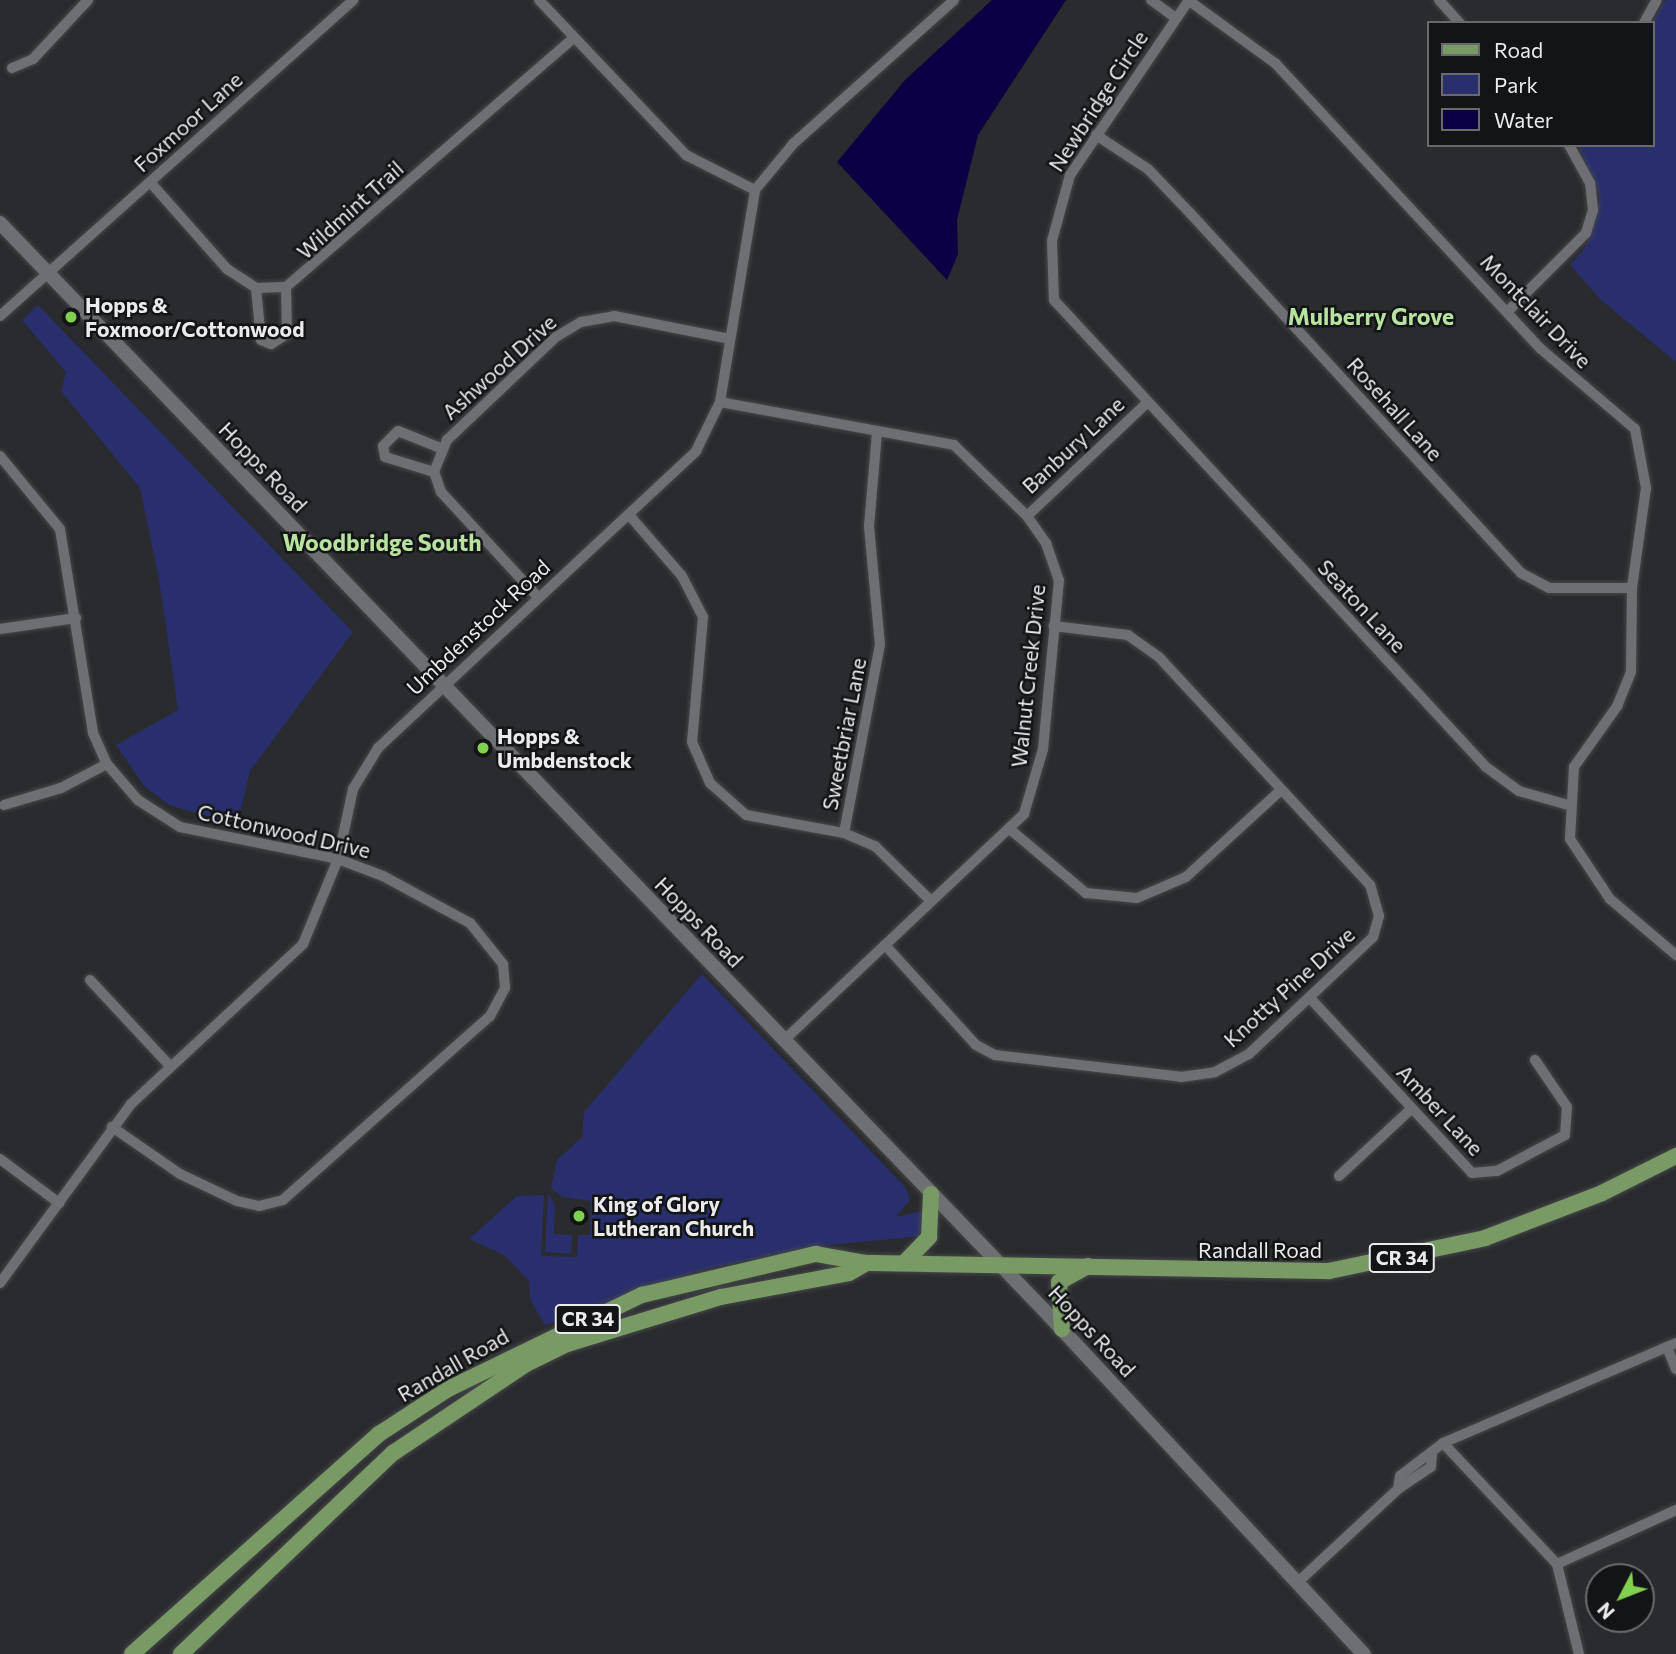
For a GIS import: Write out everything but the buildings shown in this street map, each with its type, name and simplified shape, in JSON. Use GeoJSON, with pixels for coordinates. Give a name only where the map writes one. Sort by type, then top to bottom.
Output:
{"type":"FeatureCollection","features":[{"type":"Feature","properties":{"kind":"main road","name":"Hopps Road"},"geometry":{"type":"LineString","coordinates":[[0,223],[1062,1329],[1364,1654]]}},
{"type":"Feature","properties":{"kind":"main road","name":"Randall Road"},"geometry":{"type":"LineString","coordinates":[[132,1654],[340,1465],[459,1383],[642,1295],[816,1254],[866,1264],[996,1261],[1270,1275],[1394,1259],[1538,1219],[1676,1156]]}},
{"type":"Feature","properties":{"kind":"main road"},"geometry":{"type":"LineString","coordinates":[[905,1262],[929,1237],[931,1194]]}},
{"type":"Feature","properties":{"kind":"main road","name":"Randall Road"},"geometry":{"type":"LineString","coordinates":[[181,1654],[393,1453],[526,1364],[567,1344],[708,1301],[849,1273],[866,1264]]}},
{"type":"Feature","properties":{"kind":"main road"},"geometry":{"type":"LineString","coordinates":[[1062,1329],[1059,1282],[1088,1266]]}},
{"type":"Feature","properties":{"kind":"street"},"geometry":{"type":"LineString","coordinates":[[12,68],[43,51],[88,0]]}},
{"type":"Feature","properties":{"kind":"street","name":"Foxmoor Lane"},"geometry":{"type":"LineString","coordinates":[[49,274],[353,0]]}},
{"type":"Feature","properties":{"kind":"street"},"geometry":{"type":"LineString","coordinates":[[539,0],[686,155],[755,190],[793,144],[954,0]]}},
{"type":"Feature","properties":{"kind":"street"},"geometry":{"type":"LineString","coordinates":[[1151,0],[1176,18]]}},
{"type":"Feature","properties":{"kind":"street","name":"Newbridge Circle"},"geometry":{"type":"LineString","coordinates":[[1146,404],[1069,322],[1050,284],[1061,198],[1096,135],[1189,0]]}},
{"type":"Feature","properties":{"kind":"street","name":"Montclair Drive"},"geometry":{"type":"LineString","coordinates":[[1189,0],[1276,64],[1573,381],[1606,400],[1635,429],[1646,488],[1632,589],[1631,672],[1618,705],[1574,767],[1568,805],[1570,839],[1595,883],[1676,955]]}},
{"type":"Feature","properties":{"kind":"street"},"geometry":{"type":"LineString","coordinates":[[1439,0],[1458,21]]}},
{"type":"Feature","properties":{"kind":"street"},"geometry":{"type":"LineString","coordinates":[[1645,21],[1657,0]]}},
{"type":"Feature","properties":{"kind":"street","name":"Wildmint Trail"},"geometry":{"type":"LineString","coordinates":[[286,287],[573,38]]}},
{"type":"Feature","properties":{"kind":"street","name":"Rosehall Lane"},"geometry":{"type":"LineString","coordinates":[[1096,135],[1148,169],[1182,204],[1521,573],[1549,588],[1632,589]]}},
{"type":"Feature","properties":{"kind":"street"},"geometry":{"type":"LineString","coordinates":[[1508,311],[1586,233],[1593,210],[1590,183],[1570,147]]}},
{"type":"Feature","properties":{"kind":"street"},"geometry":{"type":"LineString","coordinates":[[150,182],[227,269],[256,288],[286,287],[287,334],[271,344],[261,340],[256,288]]}},
{"type":"Feature","properties":{"kind":"street","name":"Umbdenstock Road"},"geometry":{"type":"LineString","coordinates":[[0,1283],[112,1127],[170,1066],[303,944],[338,859],[353,789],[365,765],[537,596],[629,516],[696,451],[720,402],[755,190]]}},
{"type":"Feature","properties":{"kind":"street"},"geometry":{"type":"LineString","coordinates":[[0,316],[49,274]]}},
{"type":"Feature","properties":{"kind":"street","name":"Ashwood Drive"},"geometry":{"type":"LineString","coordinates":[[434,472],[443,449],[556,337],[581,322],[614,316],[730,339]]}},
{"type":"Feature","properties":{"kind":"street","name":"Walnut Creek Drive"},"geometry":{"type":"LineString","coordinates":[[720,402],[877,433],[954,445],[1027,516],[1055,561],[1054,626],[1034,795],[1012,831],[931,901],[784,1040]]}},
{"type":"Feature","properties":{"kind":"street","name":"Banbury Lane"},"geometry":{"type":"LineString","coordinates":[[1027,516],[1146,404]]}},
{"type":"Feature","properties":{"kind":"street","name":"Seaton Lane"},"geometry":{"type":"LineString","coordinates":[[1146,404],[1486,767],[1519,791],[1568,805]]}},
{"type":"Feature","properties":{"kind":"street"},"geometry":{"type":"LineString","coordinates":[[443,449],[398,431],[383,446],[385,457],[434,472],[441,492],[537,596]]}},
{"type":"Feature","properties":{"kind":"street","name":"Sweetbriar Lane"},"geometry":{"type":"LineString","coordinates":[[844,833],[880,645],[869,526],[877,433]]}},
{"type":"Feature","properties":{"kind":"street","name":"Cottonwood Drive"},"geometry":{"type":"LineString","coordinates":[[0,456],[60,529],[93,733],[107,764],[138,800],[180,827],[338,859],[383,876],[484,935],[505,977],[490,1016],[296,1194],[271,1204],[237,1201],[180,1174],[112,1127]]}},
{"type":"Feature","properties":{"kind":"street"},"geometry":{"type":"LineString","coordinates":[[629,516],[682,576],[703,617],[692,742],[710,783],[746,815],[844,833],[893,859],[931,901]]}},
{"type":"Feature","properties":{"kind":"street"},"geometry":{"type":"LineString","coordinates":[[0,629],[76,618]]}},
{"type":"Feature","properties":{"kind":"street","name":"Knotty Pine Drive"},"geometry":{"type":"LineString","coordinates":[[885,945],[976,1045],[1013,1061],[1181,1077],[1215,1072],[1249,1054],[1373,937],[1377,895],[1144,645],[1097,627],[1054,626]]}},
{"type":"Feature","properties":{"kind":"street"},"geometry":{"type":"LineString","coordinates":[[4,805],[61,788],[107,764]]}},
{"type":"Feature","properties":{"kind":"street"},"geometry":{"type":"LineString","coordinates":[[1012,831],[1086,893],[1137,898],[1186,877],[1281,790]]}},
{"type":"Feature","properties":{"kind":"street"},"geometry":{"type":"LineString","coordinates":[[90,980],[170,1066]]}},
{"type":"Feature","properties":{"kind":"street","name":"Amber Lane"},"geometry":{"type":"LineString","coordinates":[[1310,998],[1462,1166],[1485,1175],[1558,1142],[1569,1124],[1567,1107],[1535,1060]]}},
{"type":"Feature","properties":{"kind":"street"},"geometry":{"type":"LineString","coordinates":[[1339,1176],[1410,1110]]}},
{"type":"Feature","properties":{"kind":"street"},"geometry":{"type":"LineString","coordinates":[[0,1159],[59,1203]]}},
{"type":"Feature","properties":{"kind":"street"},"geometry":{"type":"LineString","coordinates":[[1298,1583],[1398,1489],[1431,1466],[1433,1454],[1443,1443],[1672,1345],[1676,1369]]}},
{"type":"Feature","properties":{"kind":"street"},"geometry":{"type":"LineString","coordinates":[[1443,1443],[1557,1564],[1579,1654]]}},
{"type":"Feature","properties":{"kind":"street"},"geometry":{"type":"LineString","coordinates":[[1557,1564],[1676,1510]]}},
{"type":"Feature","properties":{"kind":"green space"},"geometry":{"type":"Polygon","coordinates":[[[1666,0],[1676,0],[1676,362],[1601,300],[1570,265],[1585,248],[1600,197],[1579,147],[1655,147],[1655,21],[1652,21],[1666,0]]]}},
{"type":"Feature","properties":{"kind":"green space"},"geometry":{"type":"Polygon","coordinates":[[[38,305],[353,632],[250,771],[237,825],[169,805],[144,786],[116,745],[178,710],[159,579],[140,488],[61,391],[66,372],[22,320],[38,305]]]}},
{"type":"Feature","properties":{"kind":"green space"},"geometry":{"type":"Polygon","coordinates":[[[702,974],[906,1188],[910,1200],[895,1217],[923,1211],[922,1236],[810,1247],[704,1269],[545,1325],[530,1299],[529,1281],[504,1255],[469,1239],[517,1196],[544,1195],[541,1256],[577,1257],[578,1235],[590,1235],[591,1201],[562,1197],[551,1188],[557,1160],[582,1137],[584,1112],[702,974]]]}},
{"type":"Feature","properties":{"kind":"green space"},"geometry":{"type":"Polygon","coordinates":[[[548,1193],[555,1205],[554,1234],[572,1235],[571,1254],[545,1252],[548,1193]]]}},
{"type":"Feature","properties":{"kind":"water"},"geometry":{"type":"Polygon","coordinates":[[[992,0],[1066,0],[978,135],[957,220],[958,254],[947,280],[837,162],[905,80],[992,0]]]}},
{"type":"Feature","properties":{"kind":"place","name":"Hopps & Foxmoor/Cottonwood"},"geometry":{"type":"Point","coordinates":[71,317]}},
{"type":"Feature","properties":{"kind":"place","name":"Hopps & Umbdenstock"},"geometry":{"type":"Point","coordinates":[483,748]}},
{"type":"Feature","properties":{"kind":"place","name":"King of Glory Lutheran Church"},"geometry":{"type":"Point","coordinates":[579,1216]}},
{"type":"Feature","properties":{"kind":"district","name":"Mulberry Grove"},"geometry":{"type":"Point","coordinates":[1371,316]}},
{"type":"Feature","properties":{"kind":"district","name":"Woodbridge South"},"geometry":{"type":"Point","coordinates":[382,542]}}]}
